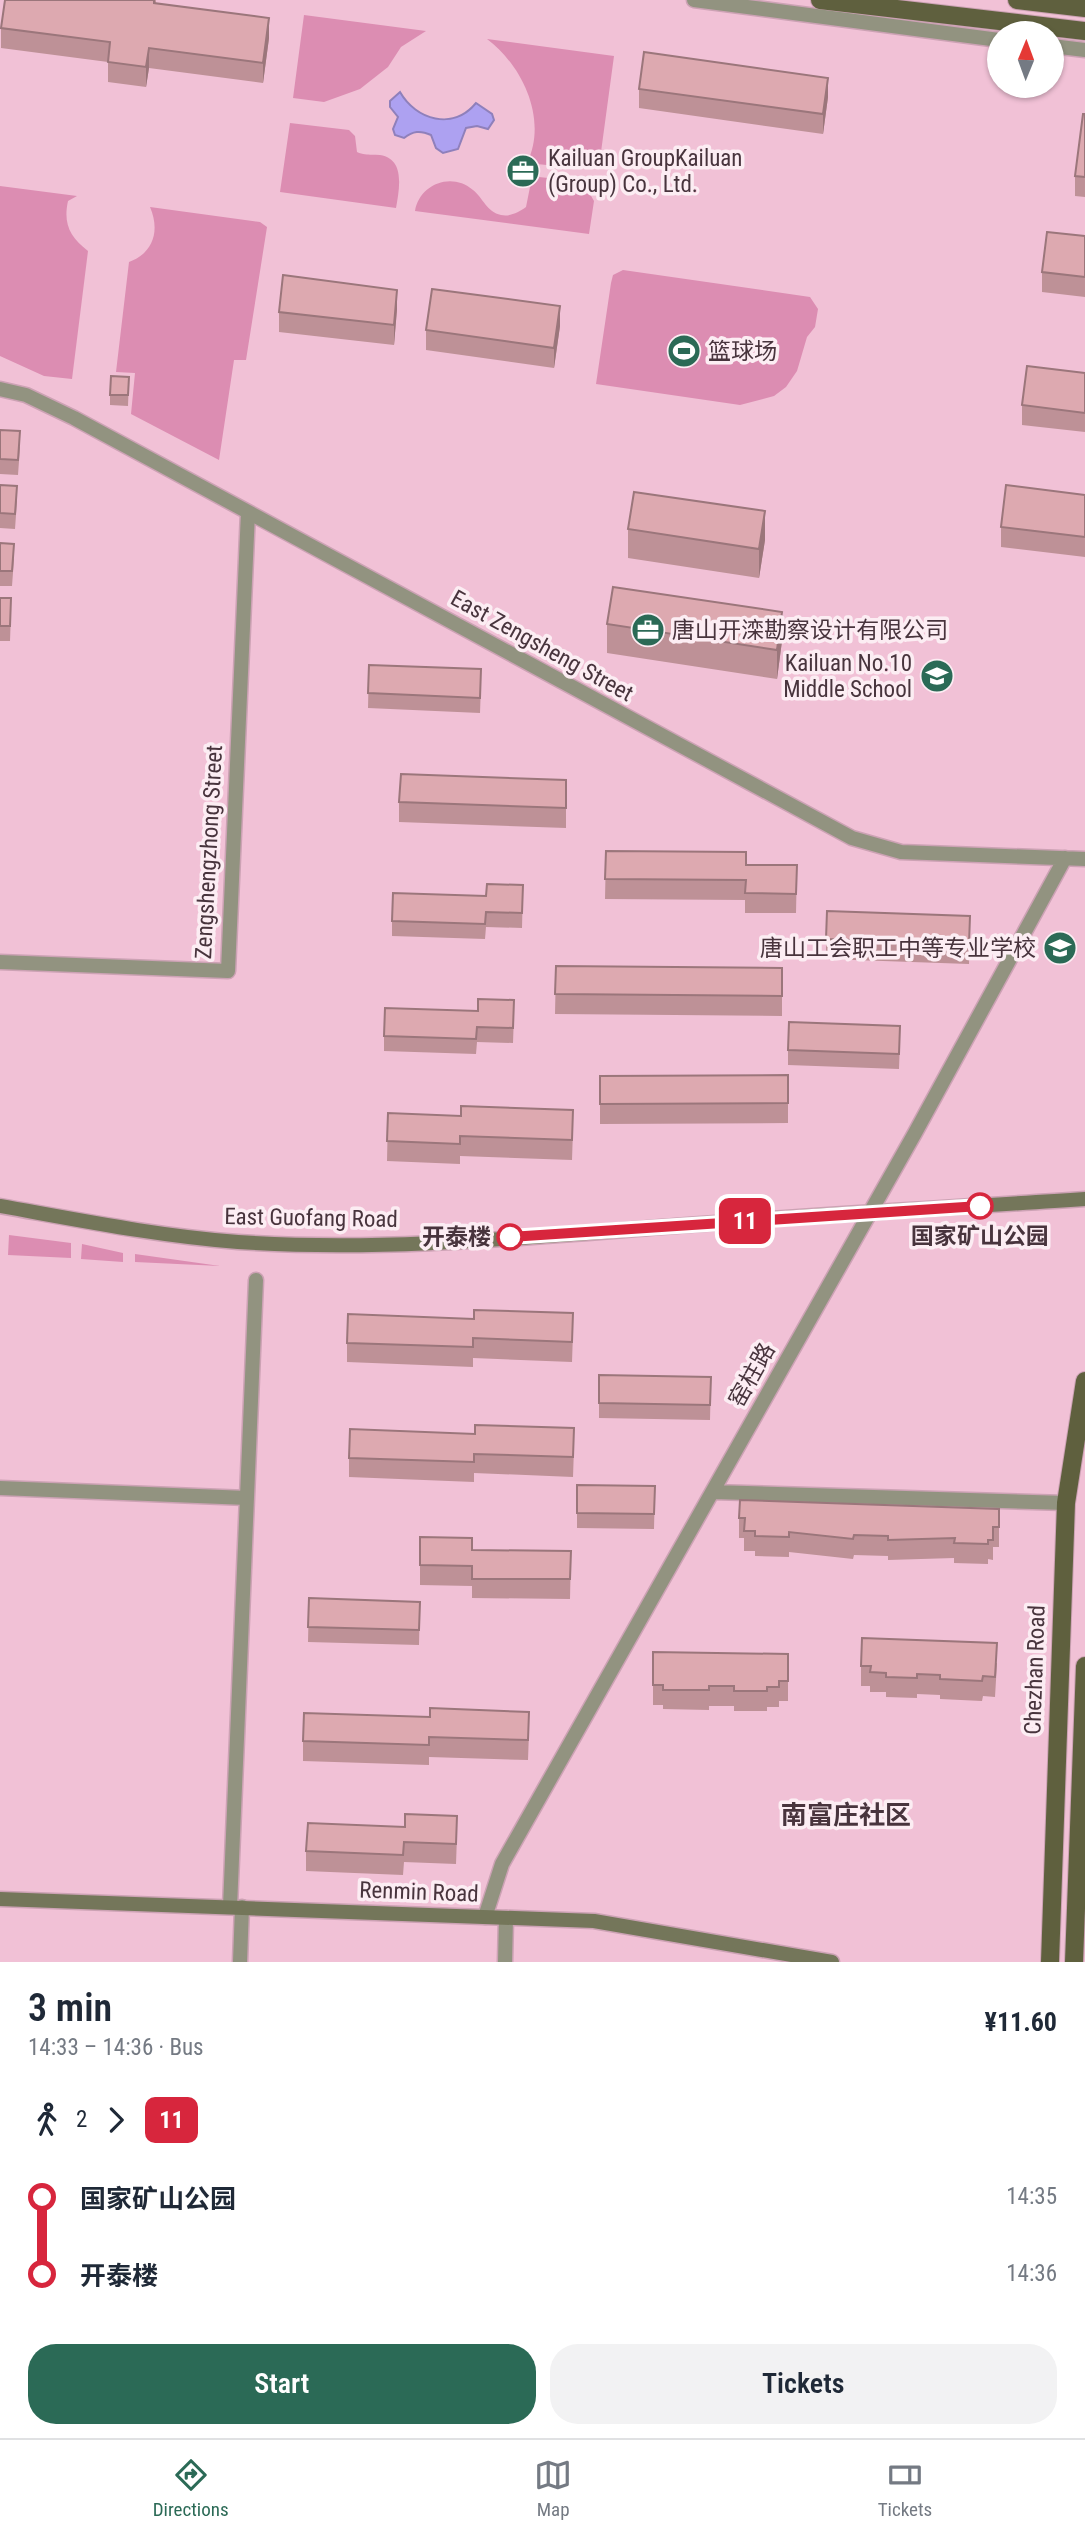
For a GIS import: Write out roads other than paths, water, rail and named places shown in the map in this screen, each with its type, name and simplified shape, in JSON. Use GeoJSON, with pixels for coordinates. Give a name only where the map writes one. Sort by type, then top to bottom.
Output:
{"type":"FeatureCollection","features":[{"type":"Feature","properties":{"kind":"main road"},"geometry":{"type":"LineString","coordinates":[[820,0],[1085,31]]}},
{"type":"Feature","properties":{"kind":"main road"},"geometry":{"type":"LineString","coordinates":[[1017,0],[1085,8]]}},
{"type":"Feature","properties":{"kind":"main road","name":"Chezhan Road"},"geometry":{"type":"LineString","coordinates":[[1050,1962],[1066,1503],[1085,1381]]}},
{"type":"Feature","properties":{"kind":"main road"},"geometry":{"type":"LineString","coordinates":[[1074,1962],[1083,1797],[1085,1666]]}},
{"type":"Feature","properties":{"kind":"street"},"geometry":{"type":"LineString","coordinates":[[694,0],[987,38]]}},
{"type":"Feature","properties":{"kind":"street"},"geometry":{"type":"LineString","coordinates":[[1064,47],[1085,50]]}},
{"type":"Feature","properties":{"kind":"street","name":"East Zengsheng Street"},"geometry":{"type":"LineString","coordinates":[[0,389],[38,400],[852,838],[901,852],[1085,859]]}},
{"type":"Feature","properties":{"kind":"street","name":"Zengshengzhong Street"},"geometry":{"type":"LineString","coordinates":[[0,962],[228,971],[248,512]]}},
{"type":"Feature","properties":{"kind":"street","name":"窑柱路"},"geometry":{"type":"LineString","coordinates":[[485,1917],[502,1864],[870,1213],[1065,858]]}},
{"type":"Feature","properties":{"kind":"street","name":"East Guofang Road"},"geometry":{"type":"LineString","coordinates":[[0,1206],[123,1228],[236,1242],[297,1245],[389,1244],[1085,1199]]}},
{"type":"Feature","properties":{"kind":"street"},"geometry":{"type":"LineString","coordinates":[[240,1962],[236,1907],[256,1280]]}},
{"type":"Feature","properties":{"kind":"street"},"geometry":{"type":"LineString","coordinates":[[0,1488],[247,1498]]}},
{"type":"Feature","properties":{"kind":"street"},"geometry":{"type":"LineString","coordinates":[[713,1492],[1066,1503]]}},
{"type":"Feature","properties":{"kind":"street","name":"Renmin Road"},"geometry":{"type":"LineString","coordinates":[[0,1899],[506,1917],[631,1925],[832,1962]]}},
{"type":"Feature","properties":{"kind":"street"},"geometry":{"type":"LineString","coordinates":[[505,1962],[506,1917]]}},
{"type":"Feature","properties":{"kind":"place","name":"Kailuan GroupKailuan (Group) Co., Ltd."},"geometry":{"type":"Point","coordinates":[523,171]}},
{"type":"Feature","properties":{"kind":"place","name":"篮球场"},"geometry":{"type":"Point","coordinates":[684,351]}},
{"type":"Feature","properties":{"kind":"place","name":"唐山开滦勘察设计有限公司"},"geometry":{"type":"Point","coordinates":[648,630]}},
{"type":"Feature","properties":{"kind":"place","name":"Kailuan No.10 Middle School"},"geometry":{"type":"Point","coordinates":[937,676]}},
{"type":"Feature","properties":{"kind":"place","name":"唐山工会职工中等专业学校"},"geometry":{"type":"Point","coordinates":[1060,948]}},
{"type":"Feature","properties":{"kind":"place","name":"国家矿山公园"},"geometry":{"type":"Point","coordinates":[980,1206]}},
{"type":"Feature","properties":{"kind":"place","name":"开泰楼"},"geometry":{"type":"Point","coordinates":[510,1237]}},
{"type":"Feature","properties":{"kind":"district","name":"南富庄社区"},"geometry":{"type":"Point","coordinates":[846,1815]}}]}
